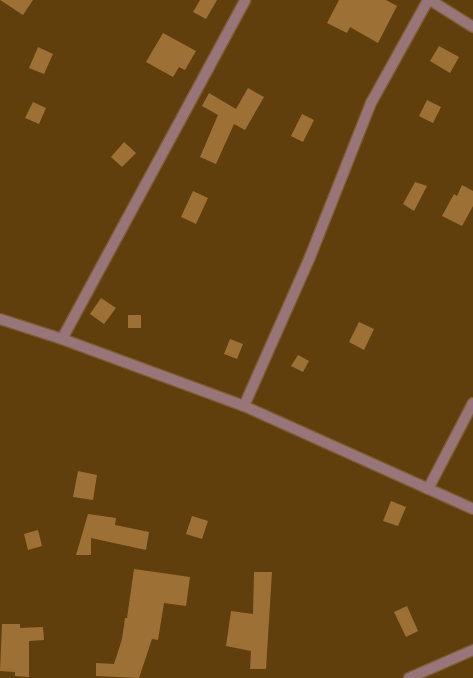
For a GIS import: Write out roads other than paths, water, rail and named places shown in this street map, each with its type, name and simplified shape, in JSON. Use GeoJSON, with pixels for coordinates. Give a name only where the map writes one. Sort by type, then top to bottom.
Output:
{"type":"FeatureCollection","features":[{"type":"Feature","properties":{"kind":"street"},"geometry":{"type":"LineString","coordinates":[[62,339],[245,0]]}},
{"type":"Feature","properties":{"kind":"street"},"geometry":{"type":"LineString","coordinates":[[244,406],[310,257],[371,103],[429,0],[473,27]]}},
{"type":"Feature","properties":{"kind":"street"},"geometry":{"type":"LineString","coordinates":[[0,319],[62,339],[244,406],[473,509]]}},
{"type":"Feature","properties":{"kind":"street"},"geometry":{"type":"LineString","coordinates":[[428,489],[473,403]]}},
{"type":"Feature","properties":{"kind":"street"},"geometry":{"type":"LineString","coordinates":[[409,678],[473,650]]}}]}
